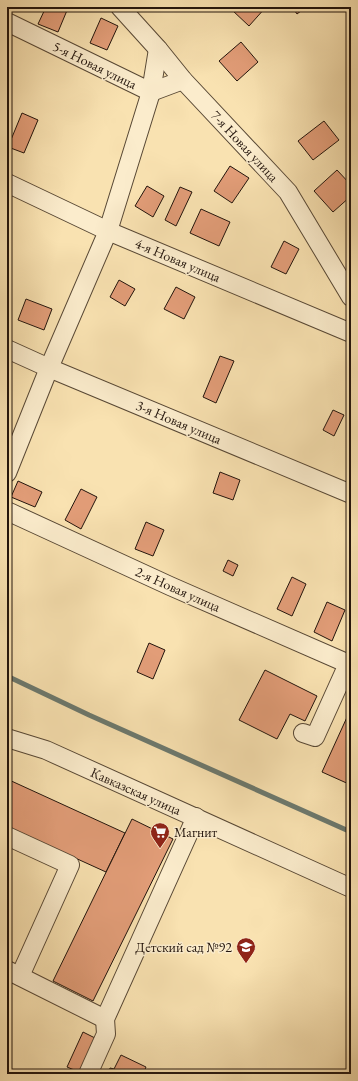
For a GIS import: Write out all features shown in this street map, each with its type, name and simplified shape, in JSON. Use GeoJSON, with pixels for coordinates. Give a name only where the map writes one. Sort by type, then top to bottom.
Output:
{"type":"FeatureCollection","features":[{"type":"Feature","properties":{"kind":"street","name":"7-я Новая улица"},"geometry":{"type":"LineString","coordinates":[[120,7],[184,80],[288,192],[351,297]]}},
{"type":"Feature","properties":{"kind":"street","name":"5-я Новая улица"},"geometry":{"type":"LineString","coordinates":[[7,22],[151,92],[184,80]]}},
{"type":"Feature","properties":{"kind":"street"},"geometry":{"type":"LineString","coordinates":[[7,474],[49,368],[108,231],[151,92],[158,49]]}},
{"type":"Feature","properties":{"kind":"street","name":"4-я Новая улица"},"geometry":{"type":"LineString","coordinates":[[7,183],[108,231],[351,333]]}},
{"type":"Feature","properties":{"kind":"street","name":"3-я Новая улица"},"geometry":{"type":"LineString","coordinates":[[7,349],[351,494]]}},
{"type":"Feature","properties":{"kind":"street","name":"2-я Новая улица"},"geometry":{"type":"LineString","coordinates":[[7,511],[170,586],[349,665]]}},
{"type":"Feature","properties":{"kind":"street"},"geometry":{"type":"LineString","coordinates":[[303,733],[315,737],[349,665]]}},
{"type":"Feature","properties":{"kind":"street","name":"Кавказская улица"},"geometry":{"type":"LineString","coordinates":[[7,738],[46,750],[351,888]]}},
{"type":"Feature","properties":{"kind":"street"},"geometry":{"type":"LineString","coordinates":[[88,1074],[106,1034],[105,1018],[196,817]]}},
{"type":"Feature","properties":{"kind":"street"},"geometry":{"type":"LineString","coordinates":[[7,836],[70,865],[13,973],[105,1018]]}},
{"type":"Feature","properties":{"kind":"building"},"geometry":{"type":"Polygon","coordinates":[[[46,7],[68,8],[58,32],[38,24],[46,7]]]}},
{"type":"Feature","properties":{"kind":"building"},"geometry":{"type":"Polygon","coordinates":[[[235,7],[266,7],[249,26],[232,10],[235,7]]]}},
{"type":"Feature","properties":{"kind":"building"},"geometry":{"type":"Polygon","coordinates":[[[292,7],[306,7],[297,14],[292,7]]]}},
{"type":"Feature","properties":{"kind":"building"},"geometry":{"type":"Polygon","coordinates":[[[101,18],[118,26],[107,50],[90,43],[101,18]]]}},
{"type":"Feature","properties":{"kind":"building"},"geometry":{"type":"Polygon","coordinates":[[[241,42],[258,62],[237,81],[219,61],[241,42]]]}},
{"type":"Feature","properties":{"kind":"building"},"geometry":{"type":"Polygon","coordinates":[[[22,113],[38,120],[24,153],[8,147],[22,113]]]}},
{"type":"Feature","properties":{"kind":"building"},"geometry":{"type":"Polygon","coordinates":[[[324,121],[339,140],[313,160],[298,141],[324,121]]]}},
{"type":"Feature","properties":{"kind":"building"},"geometry":{"type":"Polygon","coordinates":[[[230,166],[249,178],[232,203],[214,191],[230,166]]]}},
{"type":"Feature","properties":{"kind":"building"},"geometry":{"type":"Polygon","coordinates":[[[337,170],[351,185],[351,196],[333,212],[314,191],[337,170]]]}},
{"type":"Feature","properties":{"kind":"building"},"geometry":{"type":"Polygon","coordinates":[[[147,186],[164,196],[153,217],[135,206],[147,186]]]}},
{"type":"Feature","properties":{"kind":"building"},"geometry":{"type":"Polygon","coordinates":[[[180,187],[192,192],[176,226],[165,220],[180,187]]]}},
{"type":"Feature","properties":{"kind":"building"},"geometry":{"type":"Polygon","coordinates":[[[201,209],[230,222],[219,246],[190,233],[201,209]]]}},
{"type":"Feature","properties":{"kind":"building"},"geometry":{"type":"Polygon","coordinates":[[[284,241],[299,249],[286,274],[271,267],[284,241]]]}},
{"type":"Feature","properties":{"kind":"building"},"geometry":{"type":"Polygon","coordinates":[[[119,280],[135,289],[125,306],[110,297],[119,280]]]}},
{"type":"Feature","properties":{"kind":"building"},"geometry":{"type":"Polygon","coordinates":[[[176,287],[195,297],[184,319],[164,309],[176,287]]]}},
{"type":"Feature","properties":{"kind":"building"},"geometry":{"type":"Polygon","coordinates":[[[26,299],[52,309],[44,330],[18,320],[26,299]]]}},
{"type":"Feature","properties":{"kind":"building"},"geometry":{"type":"Polygon","coordinates":[[[220,356],[234,361],[216,403],[203,397],[220,356]]]}},
{"type":"Feature","properties":{"kind":"building"},"geometry":{"type":"Polygon","coordinates":[[[333,410],[344,415],[334,436],[323,430],[333,410]]]}},
{"type":"Feature","properties":{"kind":"building"},"geometry":{"type":"Polygon","coordinates":[[[220,472],[240,480],[233,500],[213,493],[220,472]]]}},
{"type":"Feature","properties":{"kind":"building"},"geometry":{"type":"Polygon","coordinates":[[[18,481],[42,492],[35,507],[11,497],[18,481]]]}},
{"type":"Feature","properties":{"kind":"building"},"geometry":{"type":"Polygon","coordinates":[[[81,489],[97,497],[81,529],[65,520],[81,489]]]}},
{"type":"Feature","properties":{"kind":"building"},"geometry":{"type":"Polygon","coordinates":[[[146,522],[164,530],[153,556],[135,549],[146,522]]]}},
{"type":"Feature","properties":{"kind":"building"},"geometry":{"type":"Polygon","coordinates":[[[228,560],[238,565],[233,576],[223,571],[228,560]]]}},
{"type":"Feature","properties":{"kind":"building"},"geometry":{"type":"Polygon","coordinates":[[[292,577],[306,584],[292,616],[277,609],[292,577]]]}},
{"type":"Feature","properties":{"kind":"building"},"geometry":{"type":"Polygon","coordinates":[[[327,602],[345,610],[332,641],[314,632],[327,602]]]}},
{"type":"Feature","properties":{"kind":"building"},"geometry":{"type":"Polygon","coordinates":[[[149,643],[165,650],[153,679],[137,672],[149,643]]]}},
{"type":"Feature","properties":{"kind":"building"},"geometry":{"type":"Polygon","coordinates":[[[265,670],[317,696],[305,721],[290,714],[277,739],[239,720],[265,670]]]}},
{"type":"Feature","properties":{"kind":"building"},"geometry":{"type":"Polygon","coordinates":[[[348,715],[351,716],[351,785],[322,772],[348,715]]]}},
{"type":"Feature","properties":{"kind":"building"},"geometry":{"type":"Polygon","coordinates":[[[7,779],[125,833],[106,872],[7,827],[7,779]]]}},
{"type":"Feature","properties":{"kind":"building"},"geometry":{"type":"Polygon","coordinates":[[[132,819],[173,839],[93,1001],[53,981],[132,819]]]}},
{"type":"Feature","properties":{"kind":"building"},"geometry":{"type":"Polygon","coordinates":[[[83,1032],[95,1038],[79,1072],[67,1067],[83,1032]]]}},
{"type":"Feature","properties":{"kind":"building"},"geometry":{"type":"Polygon","coordinates":[[[121,1055],[146,1067],[143,1074],[108,1074],[110,1068],[114,1069],[121,1055]]]}},
{"type":"Feature","properties":{"kind":"waterway"},"geometry":{"type":"LineString","coordinates":[[7,676],[89,715],[351,832]]}},
{"type":"Feature","properties":{"kind":"place","name":"Магнит"},"geometry":{"type":"Point","coordinates":[160,849]}},
{"type":"Feature","properties":{"kind":"place","name":"Детский сад №92"},"geometry":{"type":"Point","coordinates":[246,964]}}]}
